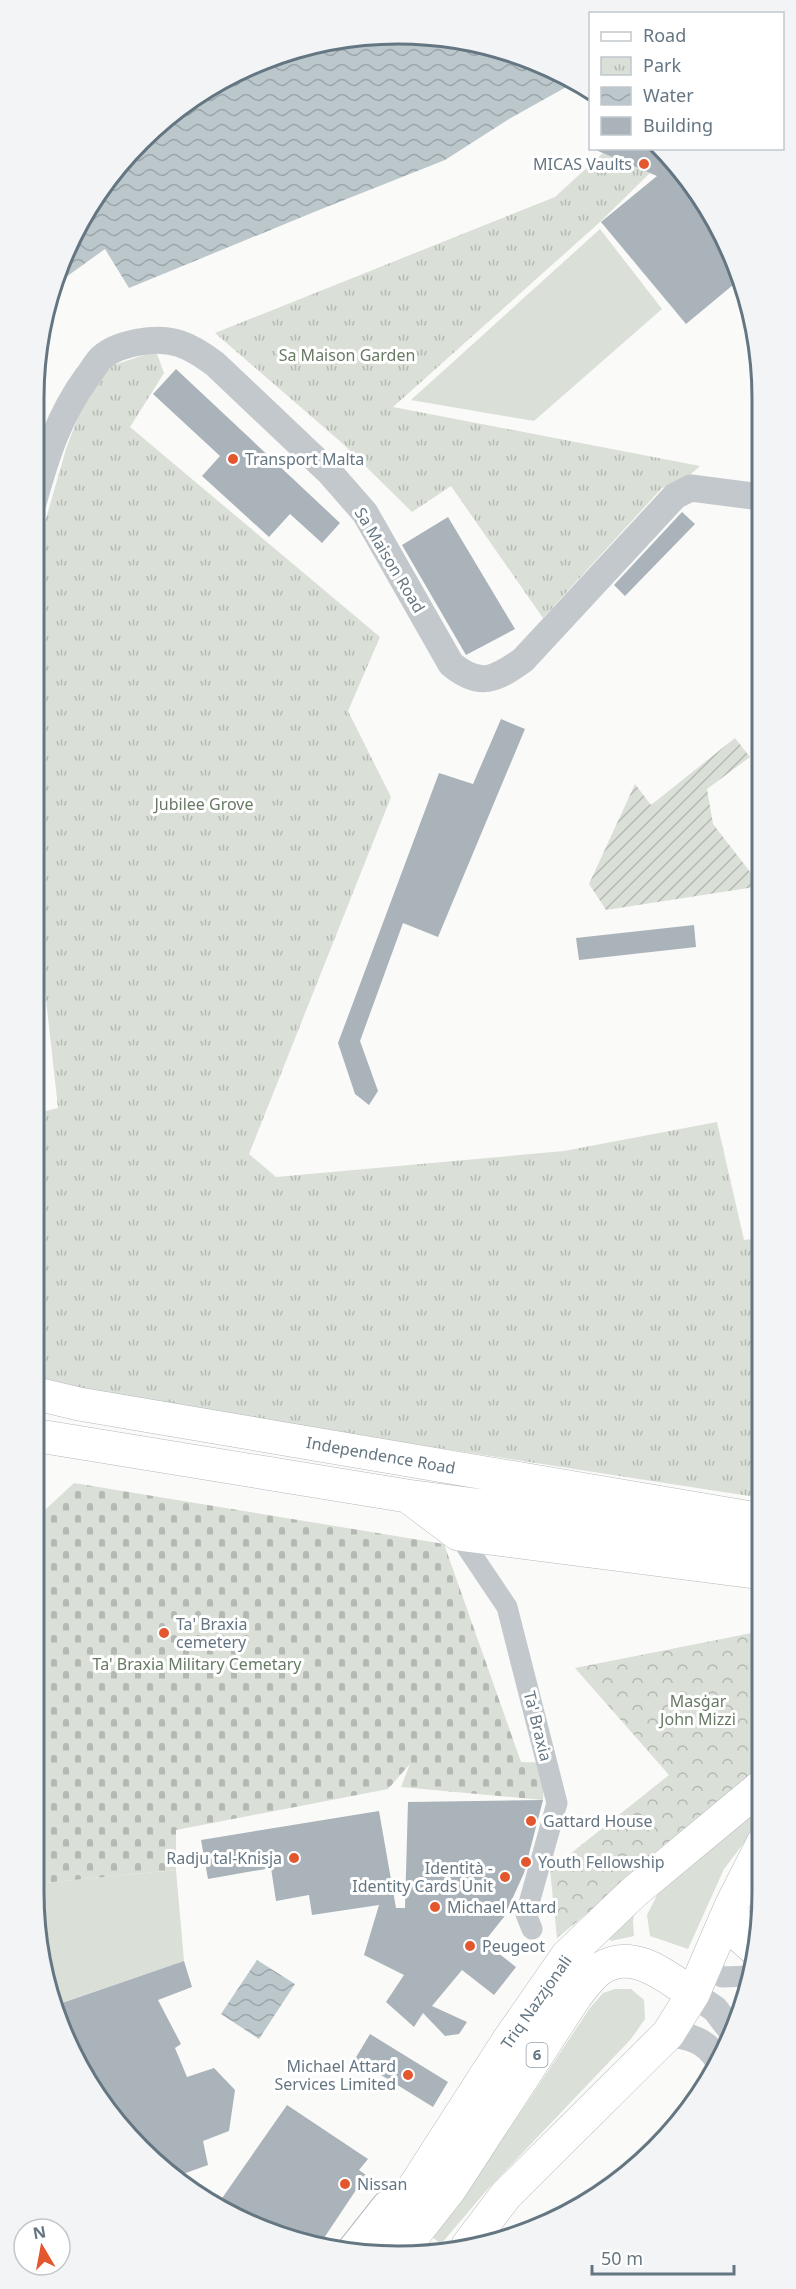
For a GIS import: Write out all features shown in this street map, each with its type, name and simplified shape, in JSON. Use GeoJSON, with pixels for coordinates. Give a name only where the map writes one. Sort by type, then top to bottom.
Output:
{"type":"FeatureCollection","features":[{"type":"Feature","properties":{"kind":"highway","name":"Independence Road"},"geometry":{"type":"LineString","coordinates":[[44,1396],[79,1404],[752,1517]]}},
{"type":"Feature","properties":{"kind":"highway"},"geometry":{"type":"LineString","coordinates":[[44,1437],[407,1496],[752,1542]]}},
{"type":"Feature","properties":{"kind":"highway"},"geometry":{"type":"LineString","coordinates":[[407,1496],[458,1534],[752,1572]]}},
{"type":"Feature","properties":{"kind":"highway","name":"Triq Nazzjonali"},"geometry":{"type":"LineString","coordinates":[[377,2245],[508,2041],[567,1956],[634,1892],[752,1794]]}},
{"type":"Feature","properties":{"kind":"highway"},"geometry":{"type":"LineString","coordinates":[[474,2237],[506,2194],[668,2034],[700,1980],[731,1906],[752,1865]]}},
{"type":"Feature","properties":{"kind":"highway"},"geometry":{"type":"LineString","coordinates":[[731,1906],[738,1934],[748,1943]]}},
{"type":"Feature","properties":{"kind":"highway"},"geometry":{"type":"LineString","coordinates":[[590,1979],[600,1965],[613,1956],[631,1950],[658,1952],[700,1980]]}},
{"type":"Feature","properties":{"kind":"highway","name":"6"},"geometry":{"type":"LineString","coordinates":[[405,2246],[450,2189],[575,1997],[590,1979],[600,1969],[613,1963],[633,1961],[651,1967]]}},
{"type":"Feature","properties":{"kind":"highway"},"geometry":{"type":"LineString","coordinates":[[651,1967],[700,1980]]}},
{"type":"Feature","properties":{"kind":"highway"},"geometry":{"type":"LineString","coordinates":[[651,1967],[663,1977],[671,1990],[675,2004],[674,2019],[668,2034]]}},
{"type":"Feature","properties":{"kind":"highway","name":"6"},"geometry":{"type":"LineString","coordinates":[[423,2245],[450,2189]]}},
{"type":"Feature","properties":{"kind":"main road","name":"Triq Nazzjonali"},"geometry":{"type":"LineString","coordinates":[[358,2243],[408,2179],[442,2145]]}},
{"type":"Feature","properties":{"kind":"street","name":"Sa Maison Road"},"geometry":{"type":"LineString","coordinates":[[44,464],[48,450],[75,394],[101,358],[119,346],[150,340],[172,341],[195,348],[215,364],[330,473],[365,513],[451,664],[465,676],[489,680],[523,660],[675,496],[691,488],[752,496]]}},
{"type":"Feature","properties":{"kind":"street","name":"Ta' Braxia"},"geometry":{"type":"LineString","coordinates":[[458,1534],[507,1607],[557,1803],[526,1914],[532,1929]]}},
{"type":"Feature","properties":{"kind":"street"},"geometry":{"type":"LineString","coordinates":[[727,2025],[700,1980],[742,1976]]}},
{"type":"Feature","properties":{"kind":"street"},"geometry":{"type":"LineString","coordinates":[[668,2034],[686,2035],[714,2052]]}},
{"type":"Feature","properties":{"kind":"green space","name":"Sa Maison Garden"},"geometry":{"type":"Polygon","coordinates":[[[603,153],[650,173],[600,222],[393,407],[700,466],[682,482],[662,488],[543,618],[451,486],[412,512],[342,443],[215,333],[555,197],[603,153]]]}},
{"type":"Feature","properties":{"kind":"green space"},"geometry":{"type":"Polygon","coordinates":[[[600,229],[662,309],[534,421],[411,400],[600,229]]]}},
{"type":"Feature","properties":{"kind":"green space","name":"Jubilee Grove"},"geometry":{"type":"Polygon","coordinates":[[[156,351],[164,373],[130,427],[380,637],[348,711],[391,797],[249,1154],[276,1177],[564,1151],[717,1122],[744,1240],[752,1239],[752,1496],[82,1393],[44,1384],[44,1111],[58,1108],[44,981],[44,526],[66,449],[90,385],[114,365],[156,351]]]}},
{"type":"Feature","properties":{"kind":"green space"},"geometry":{"type":"Polygon","coordinates":[[[735,738],[750,757],[707,789],[713,824],[752,874],[752,887],[606,910],[589,884],[635,784],[651,805],[735,738]]]}},
{"type":"Feature","properties":{"kind":"green space","name":"Ta' Braxia Military Cemetary"},"geometry":{"type":"Polygon","coordinates":[[[74,1483],[444,1544],[521,1762],[544,1763],[543,1800],[401,1787],[410,1764],[388,1789],[176,1830],[176,1870],[44,1883],[44,1511],[74,1483]]]}},
{"type":"Feature","properties":{"kind":"green space","name":"Masġar John Mizzi"},"geometry":{"type":"Polygon","coordinates":[[[752,1633],[752,1778],[557,1938],[550,1870],[669,1775],[575,1668],[752,1633]]]}},
{"type":"Feature","properties":{"kind":"green space"},"geometry":{"type":"Polygon","coordinates":[[[752,1810],[752,1832],[724,1869],[688,1949],[650,1936],[647,1915],[660,1889],[752,1810]]]}},
{"type":"Feature","properties":{"kind":"green space"},"geometry":{"type":"Polygon","coordinates":[[[176,1870],[184,1961],[61,2003],[50,1960],[44,1914],[44,1883],[176,1870]]]}},
{"type":"Feature","properties":{"kind":"green space"},"geometry":{"type":"Polygon","coordinates":[[[635,1907],[634,1936],[611,1941],[605,1935],[635,1907]]]}},
{"type":"Feature","properties":{"kind":"green space"},"geometry":{"type":"Polygon","coordinates":[[[752,1908],[751,1923],[747,1919],[752,1908]]]}},
{"type":"Feature","properties":{"kind":"green space"},"geometry":{"type":"Polygon","coordinates":[[[615,1989],[631,1989],[644,2000],[645,2019],[631,2039],[486,2191],[443,2242],[439,2243],[432,2237],[524,2107],[590,2008],[603,1993],[615,1989]]]}},
{"type":"Feature","properties":{"kind":"water"},"geometry":{"type":"Polygon","coordinates":[[[375,44],[421,44],[467,50],[512,62],[567,87],[509,119],[445,160],[129,288],[105,249],[64,279],[80,241],[103,201],[147,147],[201,103],[241,80],[284,62],[329,50],[375,44]]]}},
{"type":"Feature","properties":{"kind":"water"},"geometry":{"type":"Polygon","coordinates":[[[257,1960],[295,1984],[259,2039],[221,2014],[257,1960]]]}},
{"type":"Feature","properties":{"kind":"building"},"geometry":{"type":"Polygon","coordinates":[[[596,150],[652,150],[693,201],[716,241],[734,284],[686,324],[601,222],[657,176],[596,150]]]}},
{"type":"Feature","properties":{"kind":"building","name":"Transport Malta"},"geometry":{"type":"Polygon","coordinates":[[[176,369],[340,523],[322,543],[290,514],[269,537],[202,476],[220,456],[153,394],[176,369]]]}},
{"type":"Feature","properties":{"kind":"building"},"geometry":{"type":"Polygon","coordinates":[[[682,512],[695,524],[625,596],[614,585],[682,512]]]}},
{"type":"Feature","properties":{"kind":"building"},"geometry":{"type":"Polygon","coordinates":[[[448,517],[515,629],[466,655],[402,545],[448,517]]]}},
{"type":"Feature","properties":{"kind":"building"},"geometry":{"type":"Polygon","coordinates":[[[501,719],[525,729],[438,937],[403,923],[360,1041],[378,1091],[369,1105],[355,1094],[338,1043],[439,773],[473,784],[501,719]]]}},
{"type":"Feature","properties":{"kind":"building"},"geometry":{"type":"Polygon","coordinates":[[[694,925],[696,947],[579,960],[576,938],[694,925]]]}},
{"type":"Feature","properties":{"kind":"building"},"geometry":{"type":"Polygon","coordinates":[[[543,1800],[524,1873],[504,1917],[484,1942],[516,1967],[494,1995],[462,1970],[432,2006],[467,2022],[459,2034],[445,2036],[423,2013],[414,2027],[386,2002],[404,1975],[364,1955],[379,1905],[312,1915],[309,1895],[276,1901],[271,1868],[208,1879],[201,1840],[379,1811],[396,1908],[405,1908],[408,1802],[543,1800]]]}},
{"type":"Feature","properties":{"kind":"building"},"geometry":{"type":"Polygon","coordinates":[[[184,1961],[192,1987],[158,2000],[181,2044],[175,2048],[187,2077],[214,2068],[235,2090],[229,2131],[203,2141],[208,2165],[184,2174],[164,2158],[131,2125],[91,2068],[70,2027],[61,2003],[184,1961]]]}},
{"type":"Feature","properties":{"kind":"building"},"geometry":{"type":"Polygon","coordinates":[[[370,2034],[448,2082],[433,2107],[355,2059],[370,2034]]]}},
{"type":"Feature","properties":{"kind":"building"},"geometry":{"type":"Polygon","coordinates":[[[287,2105],[368,2159],[359,2170],[366,2175],[324,2238],[262,2219],[222,2198],[287,2105]]]}},
{"type":"Feature","properties":{"kind":"place","name":"MICAS Vaults"},"geometry":{"type":"Point","coordinates":[644,164]}},
{"type":"Feature","properties":{"kind":"place","name":"Transport Malta"},"geometry":{"type":"Point","coordinates":[233,459]}},
{"type":"Feature","properties":{"kind":"place","name":"Ta' Braxia cemetery"},"geometry":{"type":"Point","coordinates":[164,1633]}},
{"type":"Feature","properties":{"kind":"place","name":"Gattard House"},"geometry":{"type":"Point","coordinates":[531,1821]}},
{"type":"Feature","properties":{"kind":"place","name":"Radju tal-Knisja"},"geometry":{"type":"Point","coordinates":[294,1858]}},
{"type":"Feature","properties":{"kind":"place","name":"Youth Fellowship"},"geometry":{"type":"Point","coordinates":[526,1862]}},
{"type":"Feature","properties":{"kind":"place","name":"Identità - Identity Cards Unit"},"geometry":{"type":"Point","coordinates":[505,1877]}},
{"type":"Feature","properties":{"kind":"place","name":"Michael Attard"},"geometry":{"type":"Point","coordinates":[435,1907]}},
{"type":"Feature","properties":{"kind":"place","name":"Peugeot"},"geometry":{"type":"Point","coordinates":[470,1946]}},
{"type":"Feature","properties":{"kind":"place","name":"Michael Attard Services Limited"},"geometry":{"type":"Point","coordinates":[408,2075]}},
{"type":"Feature","properties":{"kind":"place","name":"Nissan"},"geometry":{"type":"Point","coordinates":[345,2184]}}]}
